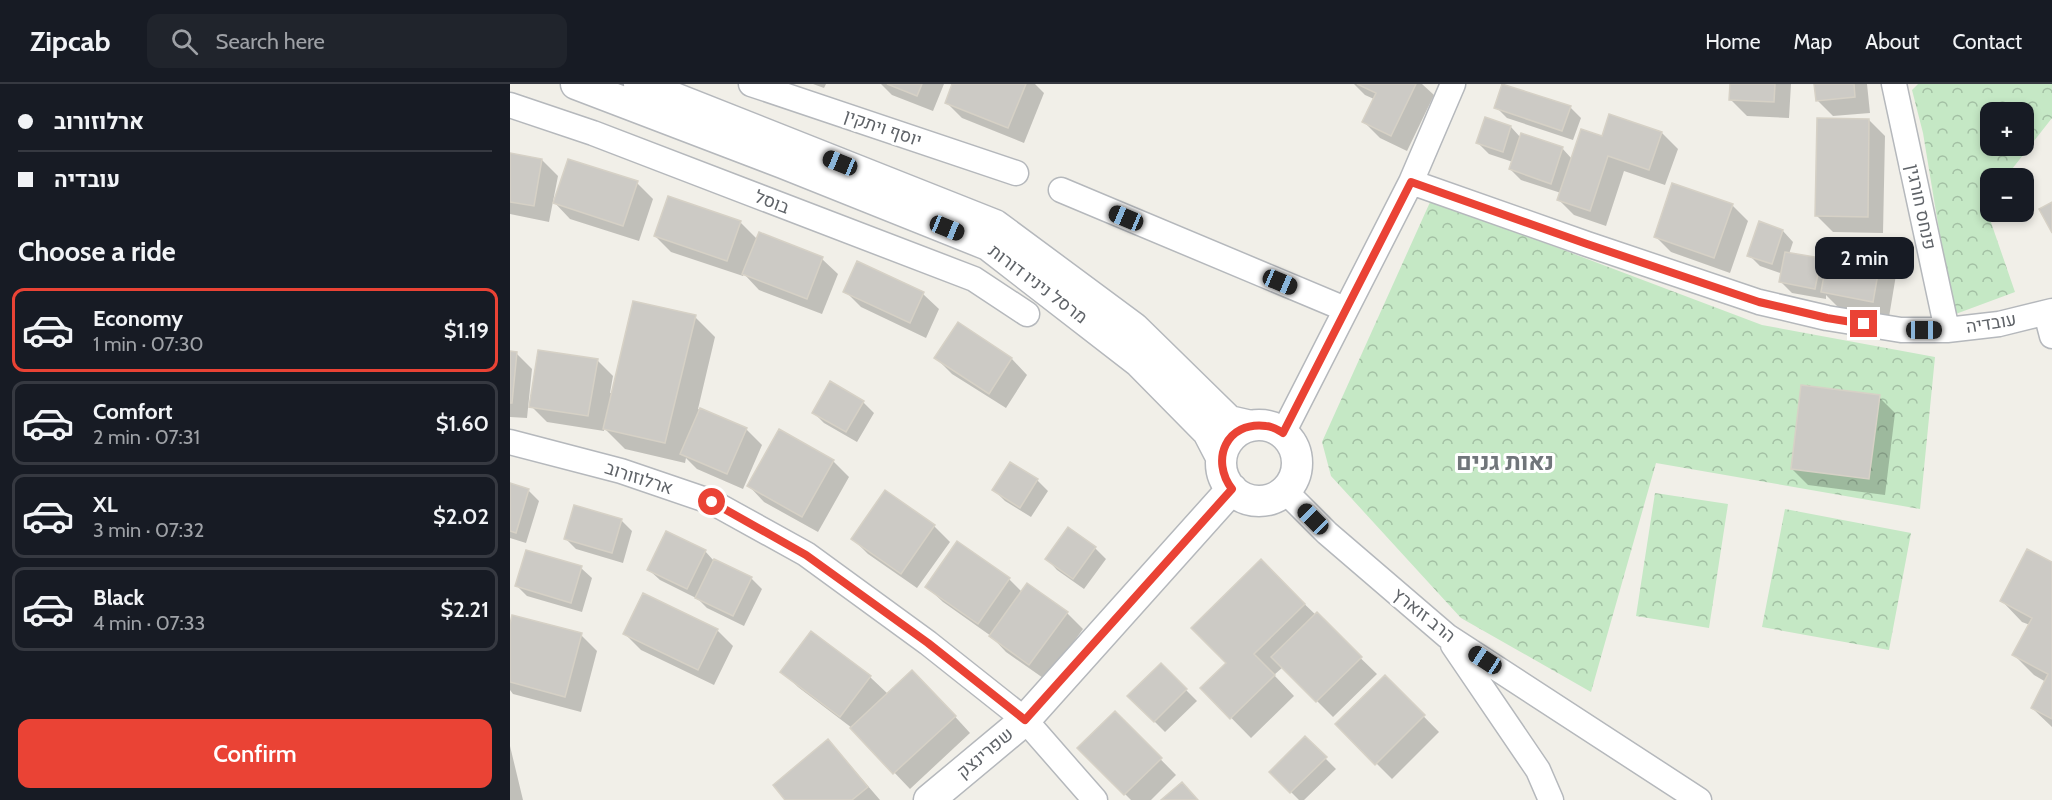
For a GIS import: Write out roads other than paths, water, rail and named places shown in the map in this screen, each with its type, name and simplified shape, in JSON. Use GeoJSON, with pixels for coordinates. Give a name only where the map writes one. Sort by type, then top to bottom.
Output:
{"type":"FeatureCollection","features":[{"type":"Feature","properties":{"kind":"street","name":"מרסל ניניו דורות"},"geometry":{"type":"LineString","coordinates":[[576,84],[988,244],[1139,362],[1208,432],[1221,457]]}},
{"type":"Feature","properties":{"kind":"street","name":"מרסל ניניו דורות"},"geometry":{"type":"LineString","coordinates":[[639,84],[996,225],[1134,328],[1229,420],[1251,426]]}},
{"type":"Feature","properties":{"kind":"street","name":"יוסף ויתקין"},"geometry":{"type":"LineString","coordinates":[[751,84],[1016,173]]}},
{"type":"Feature","properties":{"kind":"street"},"geometry":{"type":"LineString","coordinates":[[1283,433],[1411,182],[1453,84]]}},
{"type":"Feature","properties":{"kind":"street","name":"פנחס חורגין"},"geometry":{"type":"LineString","coordinates":[[1894,84],[1947,330]]}},
{"type":"Feature","properties":{"kind":"street","name":"בוסל"},"geometry":{"type":"LineString","coordinates":[[510,105],[593,133],[974,279],[1027,314]]}},
{"type":"Feature","properties":{"kind":"street","name":"עובדיה"},"geometry":{"type":"LineString","coordinates":[[1411,182],[1759,302],[1827,318],[1901,330],[1947,330],[2050,320]]}},
{"type":"Feature","properties":{"kind":"street"},"geometry":{"type":"LineString","coordinates":[[1061,190],[1345,309]]}},
{"type":"Feature","properties":{"kind":"street"},"geometry":{"type":"LineString","coordinates":[[1251,426],[1268,426],[1283,433],[1292,443],[1297,455],[1297,468],[1293,481],[1285,491],[1273,498],[1258,501],[1244,498],[1232,489],[1221,469],[1221,457],[1231,437],[1251,426]]}},
{"type":"Feature","properties":{"kind":"street","name":"ארלוזורוב"},"geometry":{"type":"LineString","coordinates":[[510,442],[621,471],[712,502],[806,555],[928,643],[1025,720],[1095,800]]}},
{"type":"Feature","properties":{"kind":"street","name":"שפרינצק"},"geometry":{"type":"LineString","coordinates":[[929,800],[1025,720],[1232,489]]}},
{"type":"Feature","properties":{"kind":"street","name":"הרב זוארץ"},"geometry":{"type":"LineString","coordinates":[[1285,491],[1327,533],[1447,636],[1669,792],[1699,800]]}},
{"type":"Feature","properties":{"kind":"street"},"geometry":{"type":"LineString","coordinates":[[1447,636],[1538,770],[1551,800]]}},
{"type":"Feature","properties":{"kind":"district","name":"נאות גנים"},"geometry":{"type":"Point","coordinates":[1505,461]}}]}
